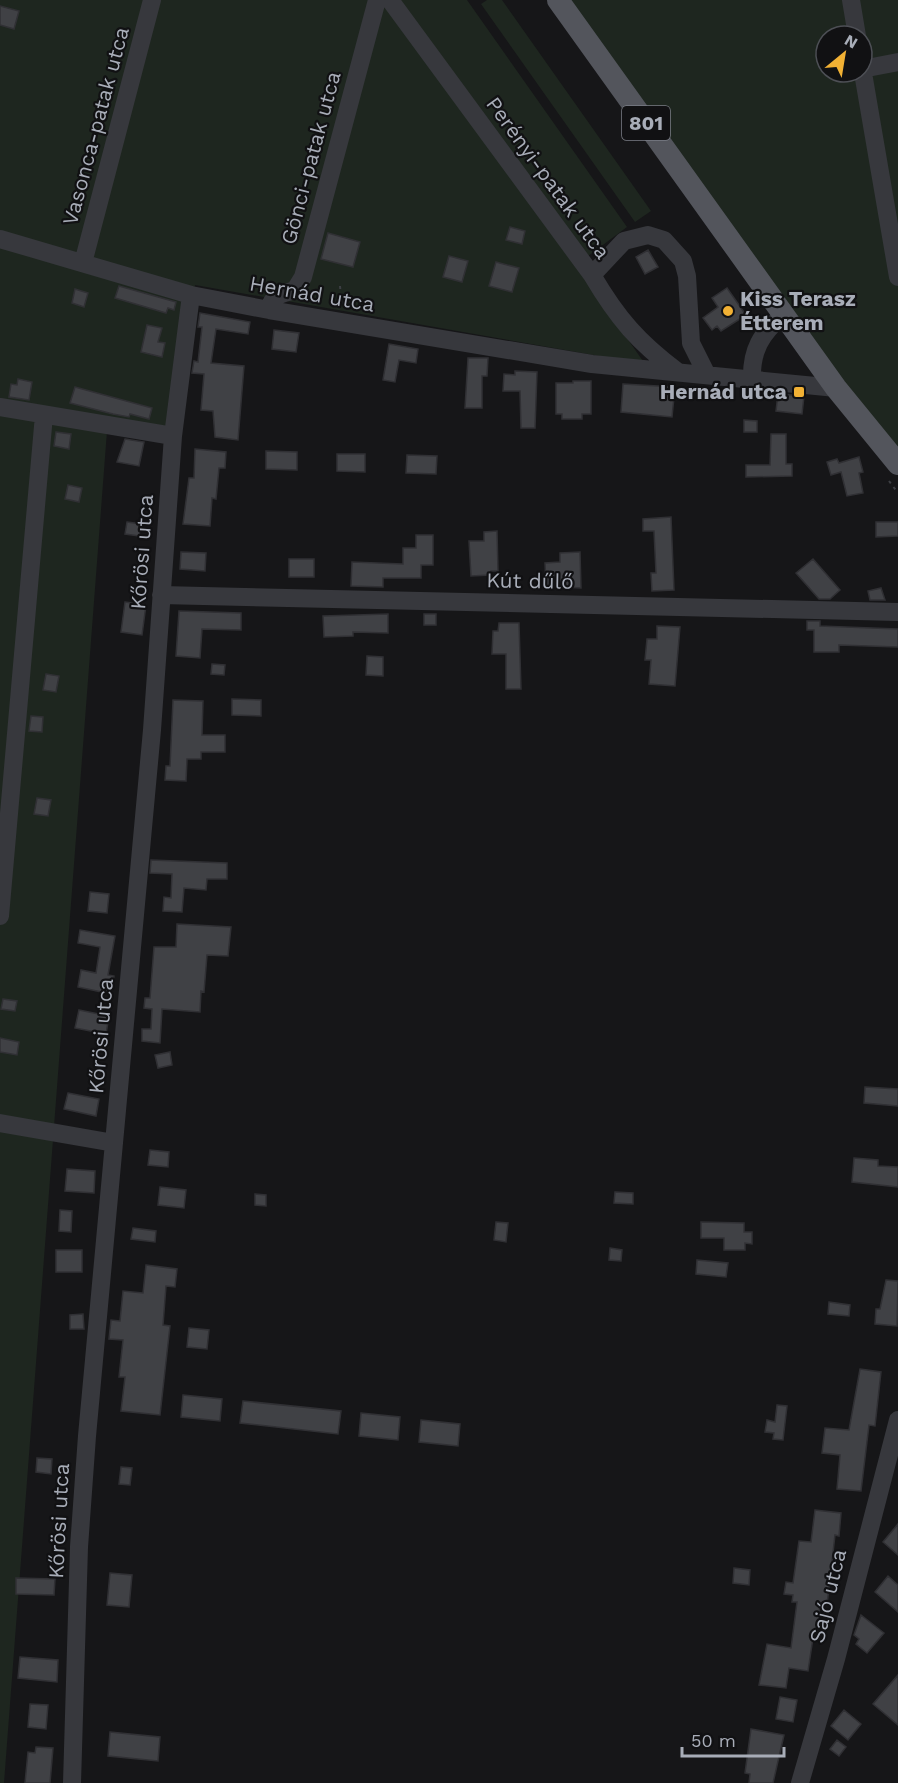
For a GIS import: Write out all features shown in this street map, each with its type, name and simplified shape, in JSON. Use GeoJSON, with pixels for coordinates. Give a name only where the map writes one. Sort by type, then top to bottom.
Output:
{"type":"FeatureCollection","features":[{"type":"Feature","properties":{"kind":"main road","name":"801"},"geometry":{"type":"LineString","coordinates":[[558,0],[836,388],[898,464]]}},
{"type":"Feature","properties":{"kind":"street","name":"Vasonca-patak utca"},"geometry":{"type":"LineString","coordinates":[[83,263],[152,0]]}},
{"type":"Feature","properties":{"kind":"street","name":"Gönci-patak utca"},"geometry":{"type":"LineString","coordinates":[[269,310],[271,301],[277,295],[295,290],[303,277],[377,0]]}},
{"type":"Feature","properties":{"kind":"street","name":"Perényi-patak utca"},"geometry":{"type":"LineString","coordinates":[[390,0],[592,275],[610,306],[637,340],[679,373]]}},
{"type":"Feature","properties":{"kind":"street"},"geometry":{"type":"LineString","coordinates":[[850,0],[855,24]]}},
{"type":"Feature","properties":{"kind":"street"},"geometry":{"type":"LineString","coordinates":[[874,66],[898,62]]}},
{"type":"Feature","properties":{"kind":"street"},"geometry":{"type":"LineString","coordinates":[[866,84],[891,195],[898,277]]}},
{"type":"Feature","properties":{"kind":"street"},"geometry":{"type":"LineString","coordinates":[[592,275],[624,241],[648,235],[664,240],[683,261],[688,285],[691,343],[707,375]]}},
{"type":"Feature","properties":{"kind":"street","name":"Hernád utca"},"geometry":{"type":"LineString","coordinates":[[0,239],[191,295],[269,310],[535,357],[836,388]]}},
{"type":"Feature","properties":{"kind":"street","name":"Kőrösi utca"},"geometry":{"type":"LineString","coordinates":[[72,1783],[79,1546],[95,1340],[114,1143],[173,436],[191,295]]}},
{"type":"Feature","properties":{"kind":"street"},"geometry":{"type":"LineString","coordinates":[[752,380],[753,358],[760,338],[783,315]]}},
{"type":"Feature","properties":{"kind":"street"},"geometry":{"type":"LineString","coordinates":[[0,407],[173,436]]}},
{"type":"Feature","properties":{"kind":"street"},"geometry":{"type":"LineString","coordinates":[[0,916],[44,415]]}},
{"type":"Feature","properties":{"kind":"street","name":"Kút dűlő"},"geometry":{"type":"LineString","coordinates":[[161,596],[898,612]]}},
{"type":"Feature","properties":{"kind":"street"},"geometry":{"type":"LineString","coordinates":[[0,1123],[114,1143]]}},
{"type":"Feature","properties":{"kind":"street","name":"Sajó utca"},"geometry":{"type":"LineString","coordinates":[[800,1783],[836,1659],[898,1420]]}},
{"type":"Feature","properties":{"kind":"shaded area"},"geometry":{"type":"Polygon","coordinates":[[[0,0],[467,0],[627,227],[576,265],[645,364],[195,285],[179,440],[107,431],[4,1783],[0,1783],[0,0]]]}},
{"type":"Feature","properties":{"kind":"shaded area"},"geometry":{"type":"Polygon","coordinates":[[[487,0],[502,0],[651,211],[635,222],[481,4],[487,0]]]}},
{"type":"Feature","properties":{"kind":"shaded area"},"geometry":{"type":"Polygon","coordinates":[[[558,0],[898,0],[898,464],[558,0]]]}},
{"type":"Feature","properties":{"kind":"building"},"geometry":{"type":"Polygon","coordinates":[[[0,6],[19,11],[14,29],[0,25],[0,6]]]}},
{"type":"Feature","properties":{"kind":"building"},"geometry":{"type":"Polygon","coordinates":[[[510,227],[525,231],[522,244],[506,240],[510,227]]]}},
{"type":"Feature","properties":{"kind":"building"},"geometry":{"type":"Polygon","coordinates":[[[328,233],[360,242],[353,267],[321,259],[328,233]]]}},
{"type":"Feature","properties":{"kind":"building"},"geometry":{"type":"Polygon","coordinates":[[[648,250],[658,267],[645,274],[636,257],[648,250]]]}},
{"type":"Feature","properties":{"kind":"building"},"geometry":{"type":"Polygon","coordinates":[[[449,256],[468,261],[462,282],[443,277],[449,256]]]}},
{"type":"Feature","properties":{"kind":"building"},"geometry":{"type":"Polygon","coordinates":[[[496,262],[519,268],[512,292],[489,286],[496,262]]]}},
{"type":"Feature","properties":{"kind":"building"},"geometry":{"type":"Polygon","coordinates":[[[119,286],[176,302],[174,310],[168,308],[166,313],[115,298],[119,286]]]}},
{"type":"Feature","properties":{"kind":"building","name":"Kiss Terasz Étterem"},"geometry":{"type":"Polygon","coordinates":[[[727,288],[746,315],[721,331],[717,326],[712,330],[703,318],[718,307],[712,298],[727,288]]]}},
{"type":"Feature","properties":{"kind":"building"},"geometry":{"type":"Polygon","coordinates":[[[75,289],[88,293],[84,307],[72,303],[75,289]]]}},
{"type":"Feature","properties":{"kind":"building"},"geometry":{"type":"Polygon","coordinates":[[[200,313],[250,322],[248,334],[216,329],[211,363],[244,366],[238,440],[215,437],[213,411],[201,410],[204,374],[192,373],[194,361],[198,362],[202,327],[198,327],[200,313]]]}},
{"type":"Feature","properties":{"kind":"building"},"geometry":{"type":"Polygon","coordinates":[[[147,325],[162,328],[158,342],[165,343],[162,357],[141,352],[147,325]]]}},
{"type":"Feature","properties":{"kind":"building"},"geometry":{"type":"Polygon","coordinates":[[[274,330],[299,333],[296,352],[272,349],[274,330]]]}},
{"type":"Feature","properties":{"kind":"building"},"geometry":{"type":"Polygon","coordinates":[[[389,344],[418,349],[416,363],[399,360],[395,382],[383,380],[389,344]]]}},
{"type":"Feature","properties":{"kind":"building"},"geometry":{"type":"Polygon","coordinates":[[[468,358],[488,358],[487,376],[482,376],[482,408],[465,408],[468,358]]]}},
{"type":"Feature","properties":{"kind":"building"},"geometry":{"type":"Polygon","coordinates":[[[515,371],[537,372],[535,428],[521,428],[520,391],[503,391],[504,374],[515,375],[515,371]]]}},
{"type":"Feature","properties":{"kind":"building"},"geometry":{"type":"Polygon","coordinates":[[[18,379],[32,382],[29,400],[9,397],[11,384],[17,385],[18,379]]]}},
{"type":"Feature","properties":{"kind":"building"},"geometry":{"type":"Polygon","coordinates":[[[573,381],[591,381],[591,414],[582,414],[582,419],[562,419],[562,414],[556,414],[556,383],[573,383],[573,381]]]}},
{"type":"Feature","properties":{"kind":"building"},"geometry":{"type":"Polygon","coordinates":[[[623,384],[675,387],[672,417],[621,412],[623,384]]]}},
{"type":"Feature","properties":{"kind":"building"},"geometry":{"type":"Polygon","coordinates":[[[75,387],[152,408],[149,419],[130,414],[129,417],[113,414],[70,403],[75,387]]]}},
{"type":"Feature","properties":{"kind":"building"},"geometry":{"type":"Polygon","coordinates":[[[778,394],[804,396],[802,414],[776,411],[778,394]]]}},
{"type":"Feature","properties":{"kind":"building"},"geometry":{"type":"Polygon","coordinates":[[[744,420],[757,421],[757,432],[744,432],[744,420]]]}},
{"type":"Feature","properties":{"kind":"building"},"geometry":{"type":"Polygon","coordinates":[[[56,432],[71,434],[69,449],[54,446],[56,432]]]}},
{"type":"Feature","properties":{"kind":"building"},"geometry":{"type":"Polygon","coordinates":[[[771,434],[786,434],[786,464],[792,464],[792,476],[746,477],[746,465],[770,465],[771,434]]]}},
{"type":"Feature","properties":{"kind":"building"},"geometry":{"type":"Polygon","coordinates":[[[125,439],[144,442],[139,466],[117,462],[125,439]]]}},
{"type":"Feature","properties":{"kind":"building"},"geometry":{"type":"Polygon","coordinates":[[[195,449],[226,452],[225,468],[219,468],[216,499],[212,498],[210,526],[183,524],[189,478],[194,478],[195,449]]]}},
{"type":"Feature","properties":{"kind":"building"},"geometry":{"type":"Polygon","coordinates":[[[266,451],[297,452],[297,470],[266,469],[266,451]]]}},
{"type":"Feature","properties":{"kind":"building"},"geometry":{"type":"Polygon","coordinates":[[[337,454],[365,454],[365,472],[337,471],[337,454]]]}},
{"type":"Feature","properties":{"kind":"building"},"geometry":{"type":"Polygon","coordinates":[[[407,455],[437,456],[436,474],[406,473],[407,455]]]}},
{"type":"Feature","properties":{"kind":"building"},"geometry":{"type":"Polygon","coordinates":[[[859,457],[863,472],[859,473],[863,493],[847,496],[841,472],[831,475],[827,462],[837,459],[839,463],[859,457]]]}},
{"type":"Feature","properties":{"kind":"building"},"geometry":{"type":"Polygon","coordinates":[[[68,485],[82,488],[79,502],[65,499],[68,485]]]}},
{"type":"Feature","properties":{"kind":"building"},"geometry":{"type":"Polygon","coordinates":[[[671,517],[674,590],[652,591],[651,573],[656,573],[654,531],[643,531],[643,519],[671,517]]]}},
{"type":"Feature","properties":{"kind":"building"},"geometry":{"type":"Polygon","coordinates":[[[127,522],[141,524],[139,536],[125,534],[127,522]]]}},
{"type":"Feature","properties":{"kind":"building"},"geometry":{"type":"Polygon","coordinates":[[[876,522],[898,522],[898,536],[876,537],[876,522]]]}},
{"type":"Feature","properties":{"kind":"building"},"geometry":{"type":"Polygon","coordinates":[[[497,531],[498,571],[491,571],[491,575],[471,576],[469,541],[484,541],[484,532],[497,531]]]}},
{"type":"Feature","properties":{"kind":"building"},"geometry":{"type":"Polygon","coordinates":[[[416,535],[433,535],[433,565],[421,565],[421,578],[383,578],[383,587],[351,586],[352,562],[403,564],[403,548],[416,548],[416,535]]]}},
{"type":"Feature","properties":{"kind":"building"},"geometry":{"type":"Polygon","coordinates":[[[181,552],[206,553],[205,571],[180,569],[181,552]]]}},
{"type":"Feature","properties":{"kind":"building"},"geometry":{"type":"Polygon","coordinates":[[[580,552],[581,588],[546,586],[545,563],[560,562],[560,553],[580,552]]]}},
{"type":"Feature","properties":{"kind":"building"},"geometry":{"type":"Polygon","coordinates":[[[289,559],[314,559],[314,577],[289,577],[289,559]]]}},
{"type":"Feature","properties":{"kind":"building"},"geometry":{"type":"Polygon","coordinates":[[[813,559],[840,590],[830,599],[819,599],[796,573],[813,559]]]}},
{"type":"Feature","properties":{"kind":"building"},"geometry":{"type":"Polygon","coordinates":[[[881,588],[885,600],[870,600],[868,591],[881,588]]]}},
{"type":"Feature","properties":{"kind":"building"},"geometry":{"type":"Polygon","coordinates":[[[125,602],[146,605],[142,635],[121,632],[125,602]]]}},
{"type":"Feature","properties":{"kind":"building"},"geometry":{"type":"Polygon","coordinates":[[[179,611],[241,613],[241,630],[202,629],[200,658],[176,656],[179,611]]]}},
{"type":"Feature","properties":{"kind":"building"},"geometry":{"type":"Polygon","coordinates":[[[388,614],[388,633],[353,632],[353,636],[324,637],[323,616],[388,614]]]}},
{"type":"Feature","properties":{"kind":"building"},"geometry":{"type":"Polygon","coordinates":[[[424,614],[436,614],[436,625],[424,625],[424,614]]]}},
{"type":"Feature","properties":{"kind":"building"},"geometry":{"type":"Polygon","coordinates":[[[807,621],[820,621],[820,626],[898,629],[898,647],[839,645],[839,652],[814,652],[814,630],[807,630],[807,621]]]}},
{"type":"Feature","properties":{"kind":"building"},"geometry":{"type":"Polygon","coordinates":[[[499,623],[519,623],[521,689],[506,689],[506,654],[492,654],[493,631],[498,631],[499,623]]]}},
{"type":"Feature","properties":{"kind":"building"},"geometry":{"type":"Polygon","coordinates":[[[657,626],[680,627],[675,686],[649,684],[651,660],[645,660],[647,639],[657,639],[657,626]]]}},
{"type":"Feature","properties":{"kind":"building"},"geometry":{"type":"Polygon","coordinates":[[[367,656],[383,657],[383,676],[366,675],[367,656]]]}},
{"type":"Feature","properties":{"kind":"building"},"geometry":{"type":"Polygon","coordinates":[[[212,664],[225,665],[224,675],[211,674],[212,664]]]}},
{"type":"Feature","properties":{"kind":"building"},"geometry":{"type":"Polygon","coordinates":[[[46,674],[59,676],[56,692],[43,690],[46,674]]]}},
{"type":"Feature","properties":{"kind":"building"},"geometry":{"type":"Polygon","coordinates":[[[232,699],[261,700],[261,716],[232,715],[232,699]]]}},
{"type":"Feature","properties":{"kind":"building"},"geometry":{"type":"Polygon","coordinates":[[[173,700],[203,701],[202,735],[225,735],[225,752],[201,752],[201,759],[187,759],[186,781],[165,780],[166,766],[170,766],[173,700]]]}},
{"type":"Feature","properties":{"kind":"building"},"geometry":{"type":"Polygon","coordinates":[[[31,716],[43,717],[42,732],[29,731],[31,716]]]}},
{"type":"Feature","properties":{"kind":"building"},"geometry":{"type":"Polygon","coordinates":[[[37,798],[51,800],[48,816],[34,814],[37,798]]]}},
{"type":"Feature","properties":{"kind":"building"},"geometry":{"type":"Polygon","coordinates":[[[151,860],[227,863],[227,879],[207,879],[206,890],[184,888],[182,912],[163,911],[164,897],[171,898],[172,874],[150,873],[151,860]]]}},
{"type":"Feature","properties":{"kind":"building"},"geometry":{"type":"Polygon","coordinates":[[[90,892],[109,894],[107,913],[88,911],[90,892]]]}},
{"type":"Feature","properties":{"kind":"building"},"geometry":{"type":"Polygon","coordinates":[[[177,924],[231,927],[228,956],[207,955],[200,1012],[162,1009],[160,1043],[142,1041],[142,1029],[151,1029],[152,1009],[144,1008],[145,998],[150,998],[154,947],[176,947],[177,924]]]}},
{"type":"Feature","properties":{"kind":"building"},"geometry":{"type":"Polygon","coordinates":[[[80,930],[115,936],[108,975],[114,976],[111,994],[78,987],[81,970],[96,973],[100,947],[78,943],[80,930]]]}},
{"type":"Feature","properties":{"kind":"building"},"geometry":{"type":"Polygon","coordinates":[[[3,999],[17,1001],[15,1011],[1,1009],[3,999]]]}},
{"type":"Feature","properties":{"kind":"building"},"geometry":{"type":"Polygon","coordinates":[[[79,1010],[109,1016],[106,1034],[75,1028],[79,1010]]]}},
{"type":"Feature","properties":{"kind":"building"},"geometry":{"type":"Polygon","coordinates":[[[0,1038],[19,1042],[17,1055],[0,1052],[0,1038]]]}},
{"type":"Feature","properties":{"kind":"building"},"geometry":{"type":"Polygon","coordinates":[[[170,1052],[172,1065],[158,1068],[155,1055],[170,1052]]]}},
{"type":"Feature","properties":{"kind":"building"},"geometry":{"type":"Polygon","coordinates":[[[865,1087],[898,1089],[898,1106],[864,1103],[865,1087]]]}},
{"type":"Feature","properties":{"kind":"building"},"geometry":{"type":"Polygon","coordinates":[[[68,1093],[99,1099],[96,1116],[64,1109],[68,1093]]]}},
{"type":"Feature","properties":{"kind":"building"},"geometry":{"type":"Polygon","coordinates":[[[150,1150],[169,1152],[168,1167],[148,1165],[150,1150]]]}},
{"type":"Feature","properties":{"kind":"building"},"geometry":{"type":"Polygon","coordinates":[[[854,1158],[878,1160],[878,1166],[898,1167],[898,1187],[852,1182],[854,1158]]]}},
{"type":"Feature","properties":{"kind":"building"},"geometry":{"type":"Polygon","coordinates":[[[67,1169],[95,1171],[94,1193],[65,1191],[67,1169]]]}},
{"type":"Feature","properties":{"kind":"building"},"geometry":{"type":"Polygon","coordinates":[[[160,1187],[186,1190],[184,1208],[158,1205],[160,1187]]]}},
{"type":"Feature","properties":{"kind":"building"},"geometry":{"type":"Polygon","coordinates":[[[615,1192],[633,1193],[633,1204],[614,1203],[615,1192]]]}},
{"type":"Feature","properties":{"kind":"building"},"geometry":{"type":"Polygon","coordinates":[[[255,1194],[266,1195],[266,1206],[255,1205],[255,1194]]]}},
{"type":"Feature","properties":{"kind":"building"},"geometry":{"type":"Polygon","coordinates":[[[60,1210],[72,1211],[71,1232],[59,1231],[60,1210]]]}},
{"type":"Feature","properties":{"kind":"building"},"geometry":{"type":"Polygon","coordinates":[[[496,1222],[508,1223],[506,1242],[494,1240],[496,1222]]]}},
{"type":"Feature","properties":{"kind":"building"},"geometry":{"type":"Polygon","coordinates":[[[701,1222],[744,1223],[744,1232],[752,1232],[752,1244],[745,1243],[745,1250],[724,1250],[724,1238],[701,1238],[701,1222]]]}},
{"type":"Feature","properties":{"kind":"building"},"geometry":{"type":"Polygon","coordinates":[[[133,1228],[156,1231],[155,1242],[131,1239],[133,1228]]]}},
{"type":"Feature","properties":{"kind":"building"},"geometry":{"type":"Polygon","coordinates":[[[610,1248],[622,1250],[621,1261],[609,1260],[610,1248]]]}},
{"type":"Feature","properties":{"kind":"building"},"geometry":{"type":"Polygon","coordinates":[[[56,1250],[82,1250],[82,1272],[56,1272],[56,1250]]]}},
{"type":"Feature","properties":{"kind":"building"},"geometry":{"type":"Polygon","coordinates":[[[697,1260],[728,1263],[726,1277],[696,1274],[697,1260]]]}},
{"type":"Feature","properties":{"kind":"building"},"geometry":{"type":"Polygon","coordinates":[[[146,1265],[177,1269],[175,1287],[166,1286],[163,1325],[170,1326],[160,1415],[121,1411],[125,1377],[119,1377],[123,1340],[109,1339],[111,1320],[120,1321],[123,1291],[143,1293],[146,1265]]]}},
{"type":"Feature","properties":{"kind":"building"},"geometry":{"type":"Polygon","coordinates":[[[886,1280],[898,1281],[897,1326],[875,1324],[876,1309],[880,1309],[886,1280]]]}},
{"type":"Feature","properties":{"kind":"building"},"geometry":{"type":"Polygon","coordinates":[[[829,1302],[850,1305],[849,1316],[828,1314],[829,1302]]]}},
{"type":"Feature","properties":{"kind":"building"},"geometry":{"type":"Polygon","coordinates":[[[83,1314],[84,1329],[70,1329],[70,1315],[83,1314]]]}},
{"type":"Feature","properties":{"kind":"building"},"geometry":{"type":"Polygon","coordinates":[[[189,1328],[209,1330],[207,1349],[187,1347],[189,1328]]]}},
{"type":"Feature","properties":{"kind":"building"},"geometry":{"type":"Polygon","coordinates":[[[860,1369],[881,1372],[875,1426],[869,1425],[861,1491],[837,1489],[840,1455],[822,1453],[825,1428],[849,1430],[860,1369]]]}},
{"type":"Feature","properties":{"kind":"building"},"geometry":{"type":"Polygon","coordinates":[[[183,1395],[222,1399],[220,1421],[181,1417],[183,1395]]]}},
{"type":"Feature","properties":{"kind":"building"},"geometry":{"type":"Polygon","coordinates":[[[243,1401],[341,1411],[338,1434],[240,1423],[243,1401]]]}},
{"type":"Feature","properties":{"kind":"building"},"geometry":{"type":"Polygon","coordinates":[[[777,1405],[787,1406],[783,1440],[773,1439],[774,1433],[765,1432],[767,1420],[775,1422],[777,1405]]]}},
{"type":"Feature","properties":{"kind":"building"},"geometry":{"type":"Polygon","coordinates":[[[361,1413],[400,1417],[398,1440],[359,1436],[361,1413]]]}},
{"type":"Feature","properties":{"kind":"building"},"geometry":{"type":"Polygon","coordinates":[[[421,1420],[460,1424],[458,1446],[419,1442],[421,1420]]]}},
{"type":"Feature","properties":{"kind":"building"},"geometry":{"type":"Polygon","coordinates":[[[37,1458],[52,1459],[51,1474],[36,1472],[37,1458]]]}},
{"type":"Feature","properties":{"kind":"building"},"geometry":{"type":"Polygon","coordinates":[[[121,1467],[132,1468],[130,1485],[119,1484],[121,1467]]]}},
{"type":"Feature","properties":{"kind":"building"},"geometry":{"type":"Polygon","coordinates":[[[815,1510],[841,1513],[839,1536],[835,1535],[827,1605],[820,1605],[816,1639],[813,1638],[808,1671],[789,1668],[786,1688],[759,1685],[767,1644],[791,1648],[797,1602],[792,1602],[793,1595],[784,1594],[786,1582],[793,1583],[799,1541],[811,1542],[815,1510]]]}},
{"type":"Feature","properties":{"kind":"building"},"geometry":{"type":"Polygon","coordinates":[[[898,1524],[898,1555],[883,1542],[898,1524]]]}},
{"type":"Feature","properties":{"kind":"building"},"geometry":{"type":"Polygon","coordinates":[[[734,1568],[750,1570],[749,1585],[733,1583],[734,1568]]]}},
{"type":"Feature","properties":{"kind":"building"},"geometry":{"type":"Polygon","coordinates":[[[110,1573],[132,1575],[129,1607],[107,1605],[110,1573]]]}},
{"type":"Feature","properties":{"kind":"building"},"geometry":{"type":"Polygon","coordinates":[[[888,1576],[898,1585],[898,1612],[875,1592],[888,1576]]]}},
{"type":"Feature","properties":{"kind":"building"},"geometry":{"type":"Polygon","coordinates":[[[16,1578],[55,1579],[54,1595],[16,1594],[16,1578]]]}},
{"type":"Feature","properties":{"kind":"building"},"geometry":{"type":"Polygon","coordinates":[[[861,1615],[884,1633],[867,1653],[856,1644],[859,1639],[854,1635],[861,1615]]]}},
{"type":"Feature","properties":{"kind":"building"},"geometry":{"type":"Polygon","coordinates":[[[20,1657],[58,1660],[57,1682],[18,1678],[20,1657]]]}},
{"type":"Feature","properties":{"kind":"building"},"geometry":{"type":"Polygon","coordinates":[[[898,1675],[898,1725],[873,1704],[898,1675]]]}},
{"type":"Feature","properties":{"kind":"building"},"geometry":{"type":"Polygon","coordinates":[[[780,1697],[797,1700],[793,1722],[776,1719],[780,1697]]]}},
{"type":"Feature","properties":{"kind":"building"},"geometry":{"type":"Polygon","coordinates":[[[30,1704],[48,1705],[46,1729],[28,1727],[30,1704]]]}},
{"type":"Feature","properties":{"kind":"building"},"geometry":{"type":"Polygon","coordinates":[[[844,1710],[861,1724],[848,1740],[831,1726],[844,1710]]]}},
{"type":"Feature","properties":{"kind":"building"},"geometry":{"type":"Polygon","coordinates":[[[751,1729],[784,1735],[773,1783],[749,1783],[750,1774],[745,1773],[751,1729]]]}},
{"type":"Feature","properties":{"kind":"building"},"geometry":{"type":"Polygon","coordinates":[[[110,1732],[160,1737],[158,1761],[108,1756],[110,1732]]]}},
{"type":"Feature","properties":{"kind":"building"},"geometry":{"type":"Polygon","coordinates":[[[837,1740],[846,1747],[839,1756],[830,1749],[837,1740]]]}},
{"type":"Feature","properties":{"kind":"building"},"geometry":{"type":"Polygon","coordinates":[[[36,1747],[53,1748],[50,1783],[25,1783],[28,1752],[35,1753],[36,1747]]]}},
{"type":"Feature","properties":{"kind":"place","name":"Kiss Terasz Étterem"},"geometry":{"type":"Point","coordinates":[728,311]}},
{"type":"Feature","properties":{"kind":"place","name":"Hernád utca"},"geometry":{"type":"Point","coordinates":[799,392]}}]}
